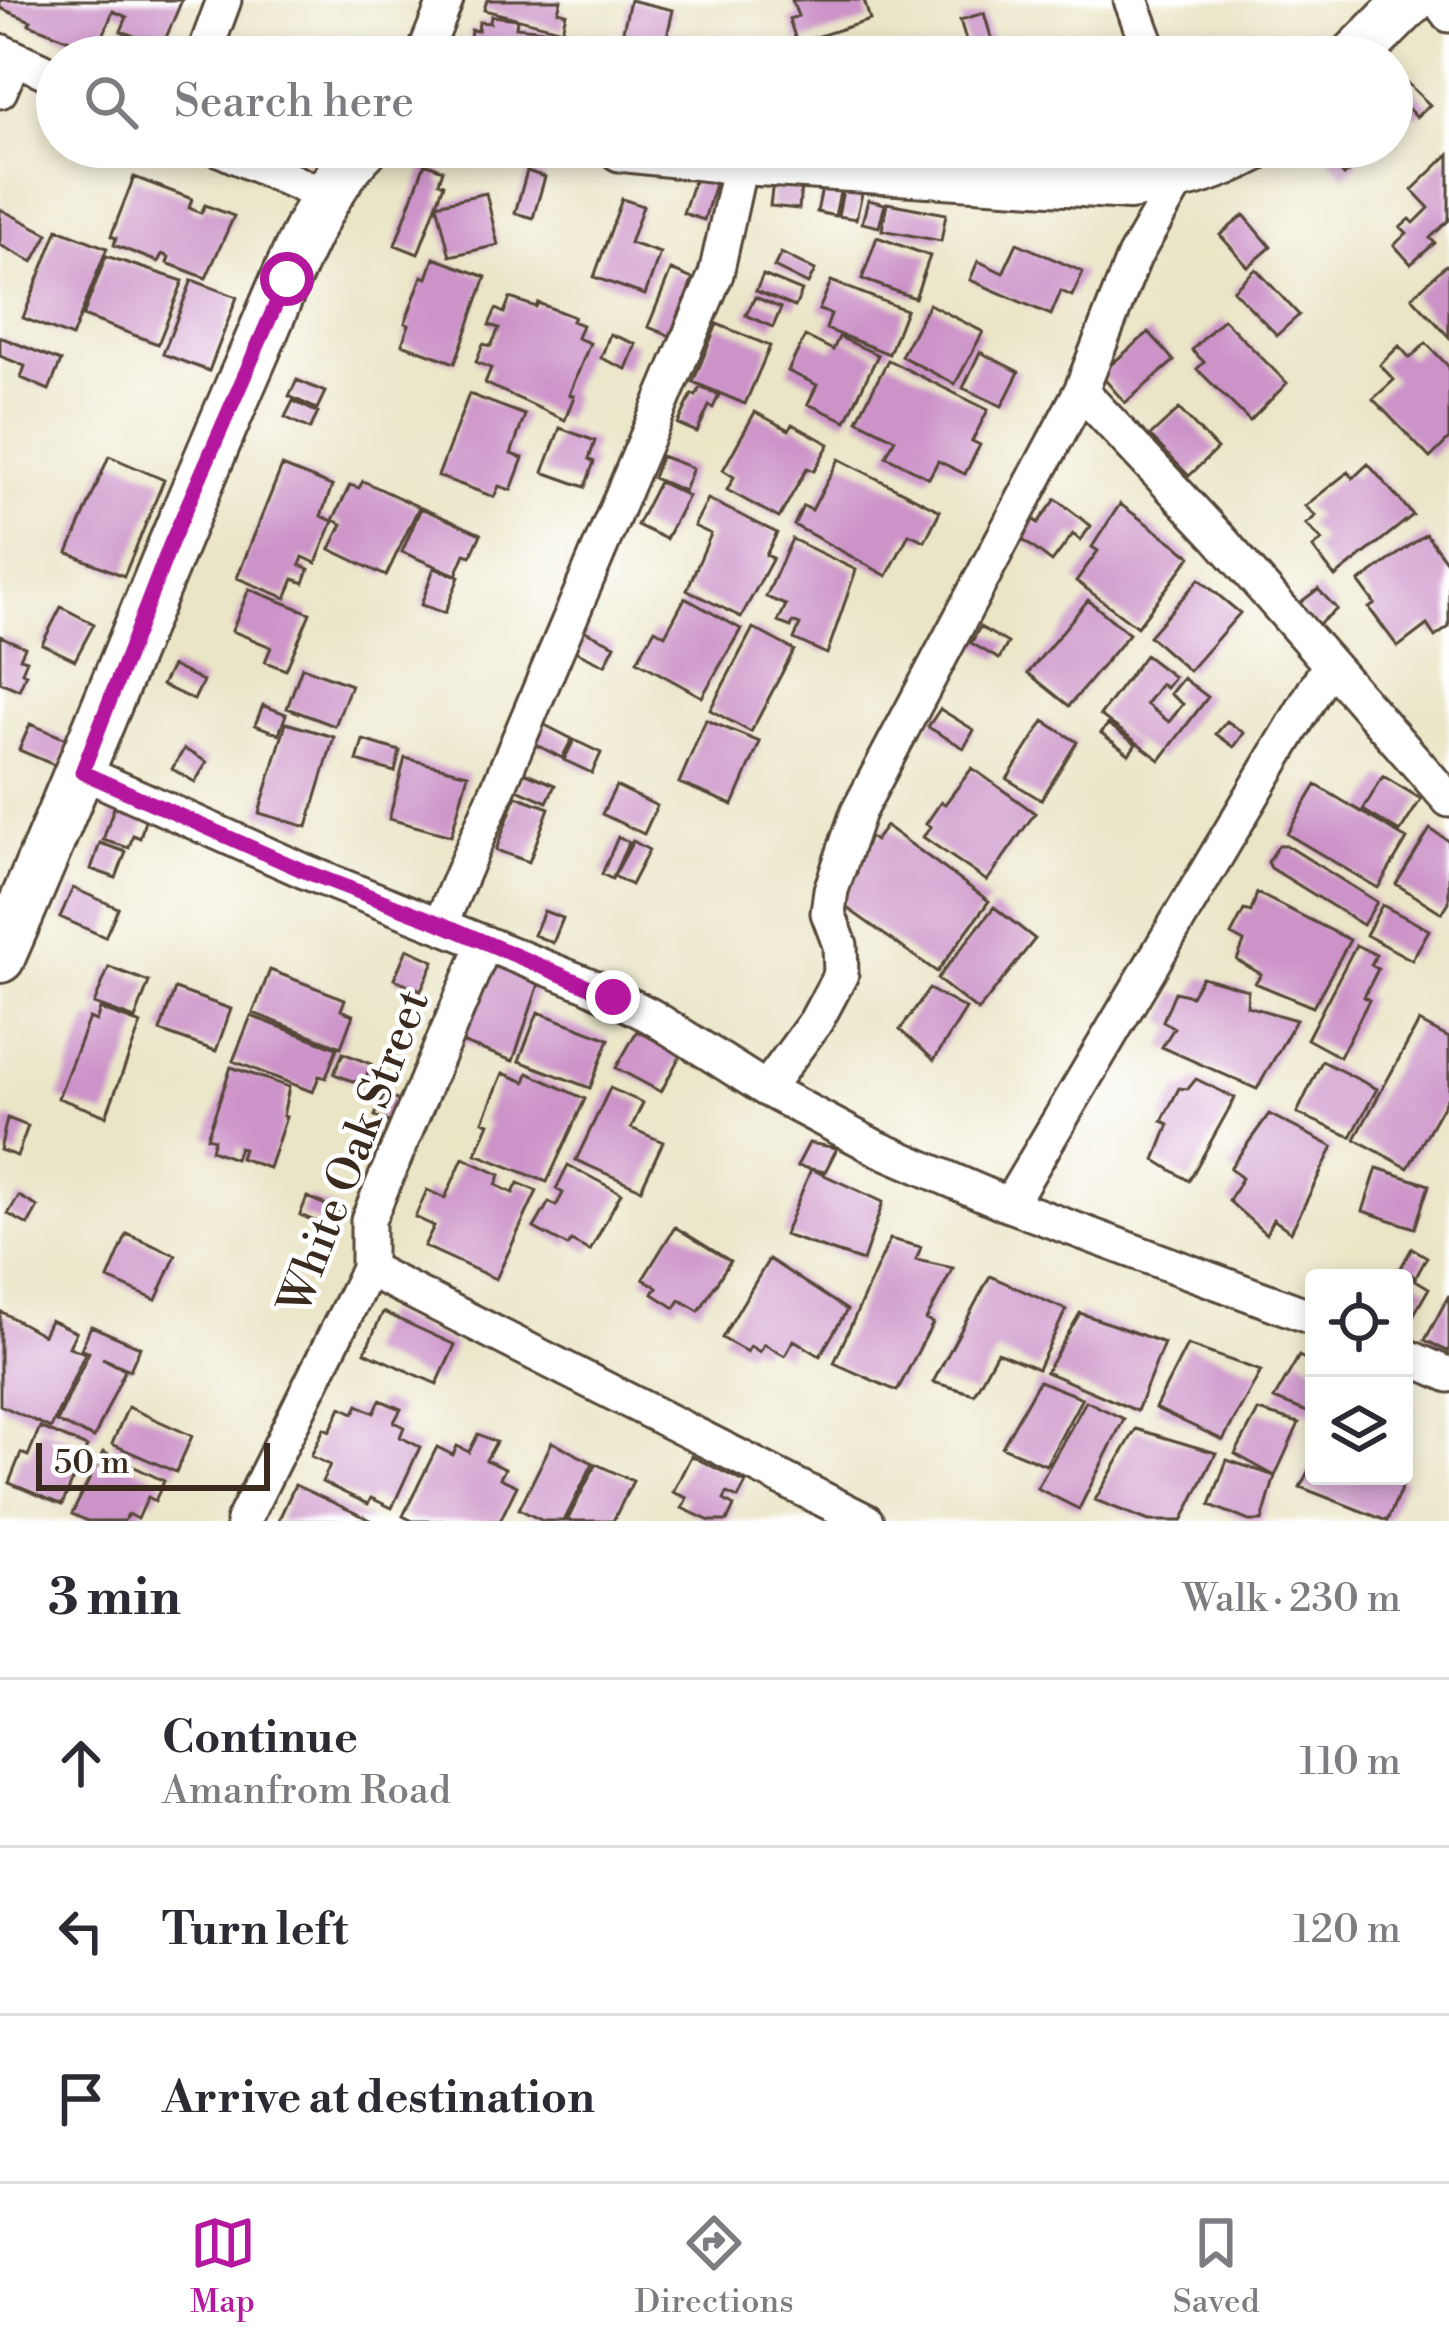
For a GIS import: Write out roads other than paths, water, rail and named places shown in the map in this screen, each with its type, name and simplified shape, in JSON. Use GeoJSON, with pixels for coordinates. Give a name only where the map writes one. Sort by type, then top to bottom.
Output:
{"type":"FeatureCollection","features":[{"type":"Feature","properties":{"kind":"street"},"geometry":{"type":"LineString","coordinates":[[211,36],[224,0]]}},
{"type":"Feature","properties":{"kind":"street"},"geometry":{"type":"LineString","coordinates":[[431,36],[446,0]]}},
{"type":"Feature","properties":{"kind":"street"},"geometry":{"type":"LineString","coordinates":[[1131,0],[1144,36]]}},
{"type":"Feature","properties":{"kind":"street"},"geometry":{"type":"LineString","coordinates":[[1375,36],[1412,0]]}},
{"type":"Feature","properties":{"kind":"street"},"geometry":{"type":"LineString","coordinates":[[1438,0],[1449,15]]}},
{"type":"Feature","properties":{"kind":"street"},"geometry":{"type":"LineString","coordinates":[[0,91],[7,54],[36,67]]}},
{"type":"Feature","properties":{"kind":"street"},"geometry":{"type":"LineString","coordinates":[[262,168],[328,197]]}},
{"type":"Feature","properties":{"kind":"street"},"geometry":{"type":"LineString","coordinates":[[0,958],[82,772],[171,543],[344,168]]}},
{"type":"Feature","properties":{"kind":"street"},"geometry":{"type":"LineString","coordinates":[[440,923],[716,274],[740,168]]}},
{"type":"Feature","properties":{"kind":"street"},"geometry":{"type":"LineString","coordinates":[[855,168],[1129,185],[1181,168]]}},
{"type":"Feature","properties":{"kind":"street"},"geometry":{"type":"LineString","coordinates":[[766,1089],[816,1021],[841,974],[840,945],[829,913],[831,890],[858,812],[1081,391],[1134,257],[1186,168]]}},
{"type":"Feature","properties":{"kind":"street"},"geometry":{"type":"LineString","coordinates":[[1081,391],[1219,538],[1449,800]]}},
{"type":"Feature","properties":{"kind":"street"},"geometry":{"type":"LineString","coordinates":[[1009,1205],[1329,666]]}},
{"type":"Feature","properties":{"kind":"street"},"geometry":{"type":"LineString","coordinates":[[82,772],[304,871],[589,985],[877,1148],[1009,1205],[1305,1315]]}},
{"type":"Feature","properties":{"kind":"street","name":"White Oak Street"},"geometry":{"type":"LineString","coordinates":[[244,1521],[368,1269],[368,1220],[485,943]]}},
{"type":"Feature","properties":{"kind":"street"},"geometry":{"type":"LineString","coordinates":[[368,1269],[866,1521]]}},
{"type":"Feature","properties":{"kind":"street"},"geometry":{"type":"LineString","coordinates":[[1413,1359],[1449,1375]]}}]}
